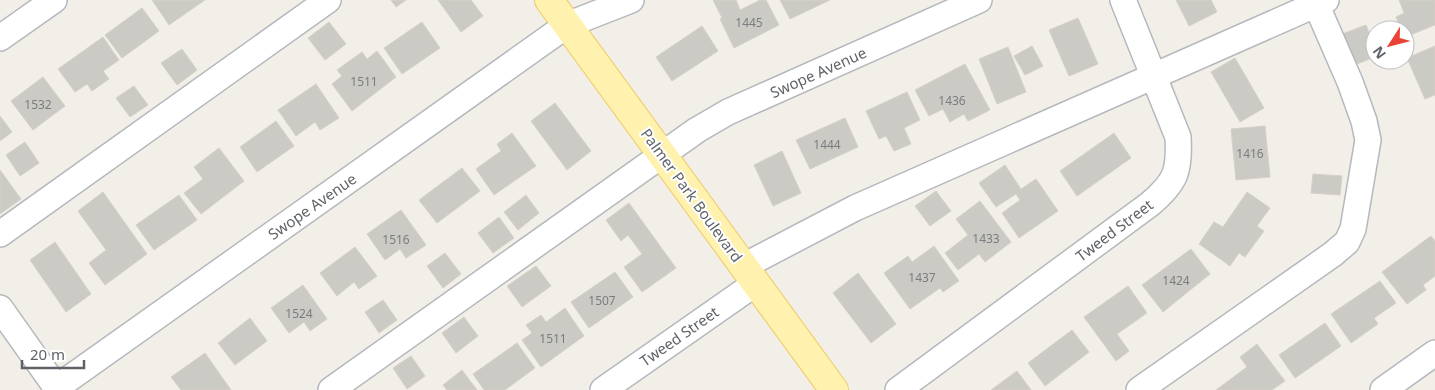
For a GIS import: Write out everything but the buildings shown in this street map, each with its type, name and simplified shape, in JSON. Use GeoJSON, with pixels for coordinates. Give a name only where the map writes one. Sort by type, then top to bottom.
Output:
{"type":"FeatureCollection","features":[{"type":"Feature","properties":{"kind":"main road","name":"Palmer Park Boulevard"},"geometry":{"type":"LineString","coordinates":[[549,0],[834,390]]}},
{"type":"Feature","properties":{"kind":"street"},"geometry":{"type":"LineString","coordinates":[[0,38],[54,0]]}},
{"type":"Feature","properties":{"kind":"street"},"geometry":{"type":"LineString","coordinates":[[0,234],[328,0]]}},
{"type":"Feature","properties":{"kind":"street","name":"Swope Avenue"},"geometry":{"type":"LineString","coordinates":[[57,389],[567,25],[631,0]]}},
{"type":"Feature","properties":{"kind":"street","name":"Swope Avenue"},"geometry":{"type":"LineString","coordinates":[[332,390],[662,153],[697,130],[728,112],[979,0]]}},
{"type":"Feature","properties":{"kind":"street","name":"Tweed Street"},"geometry":{"type":"LineString","coordinates":[[898,390],[1150,204],[1165,191],[1175,176],[1180,158],[1178,137],[1123,0]]}},
{"type":"Feature","properties":{"kind":"street"},"geometry":{"type":"LineString","coordinates":[[1139,390],[1333,254],[1347,242],[1353,229],[1368,140],[1364,121],[1321,2]]}},
{"type":"Feature","properties":{"kind":"street","name":"Tweed Street"},"geometry":{"type":"LineString","coordinates":[[603,390],[750,274],[855,208],[1321,2]]}},
{"type":"Feature","properties":{"kind":"street"},"geometry":{"type":"LineString","coordinates":[[0,308],[57,389]]}},
{"type":"Feature","properties":{"kind":"street"},"geometry":{"type":"LineString","coordinates":[[1383,390],[1435,353]]}}]}
